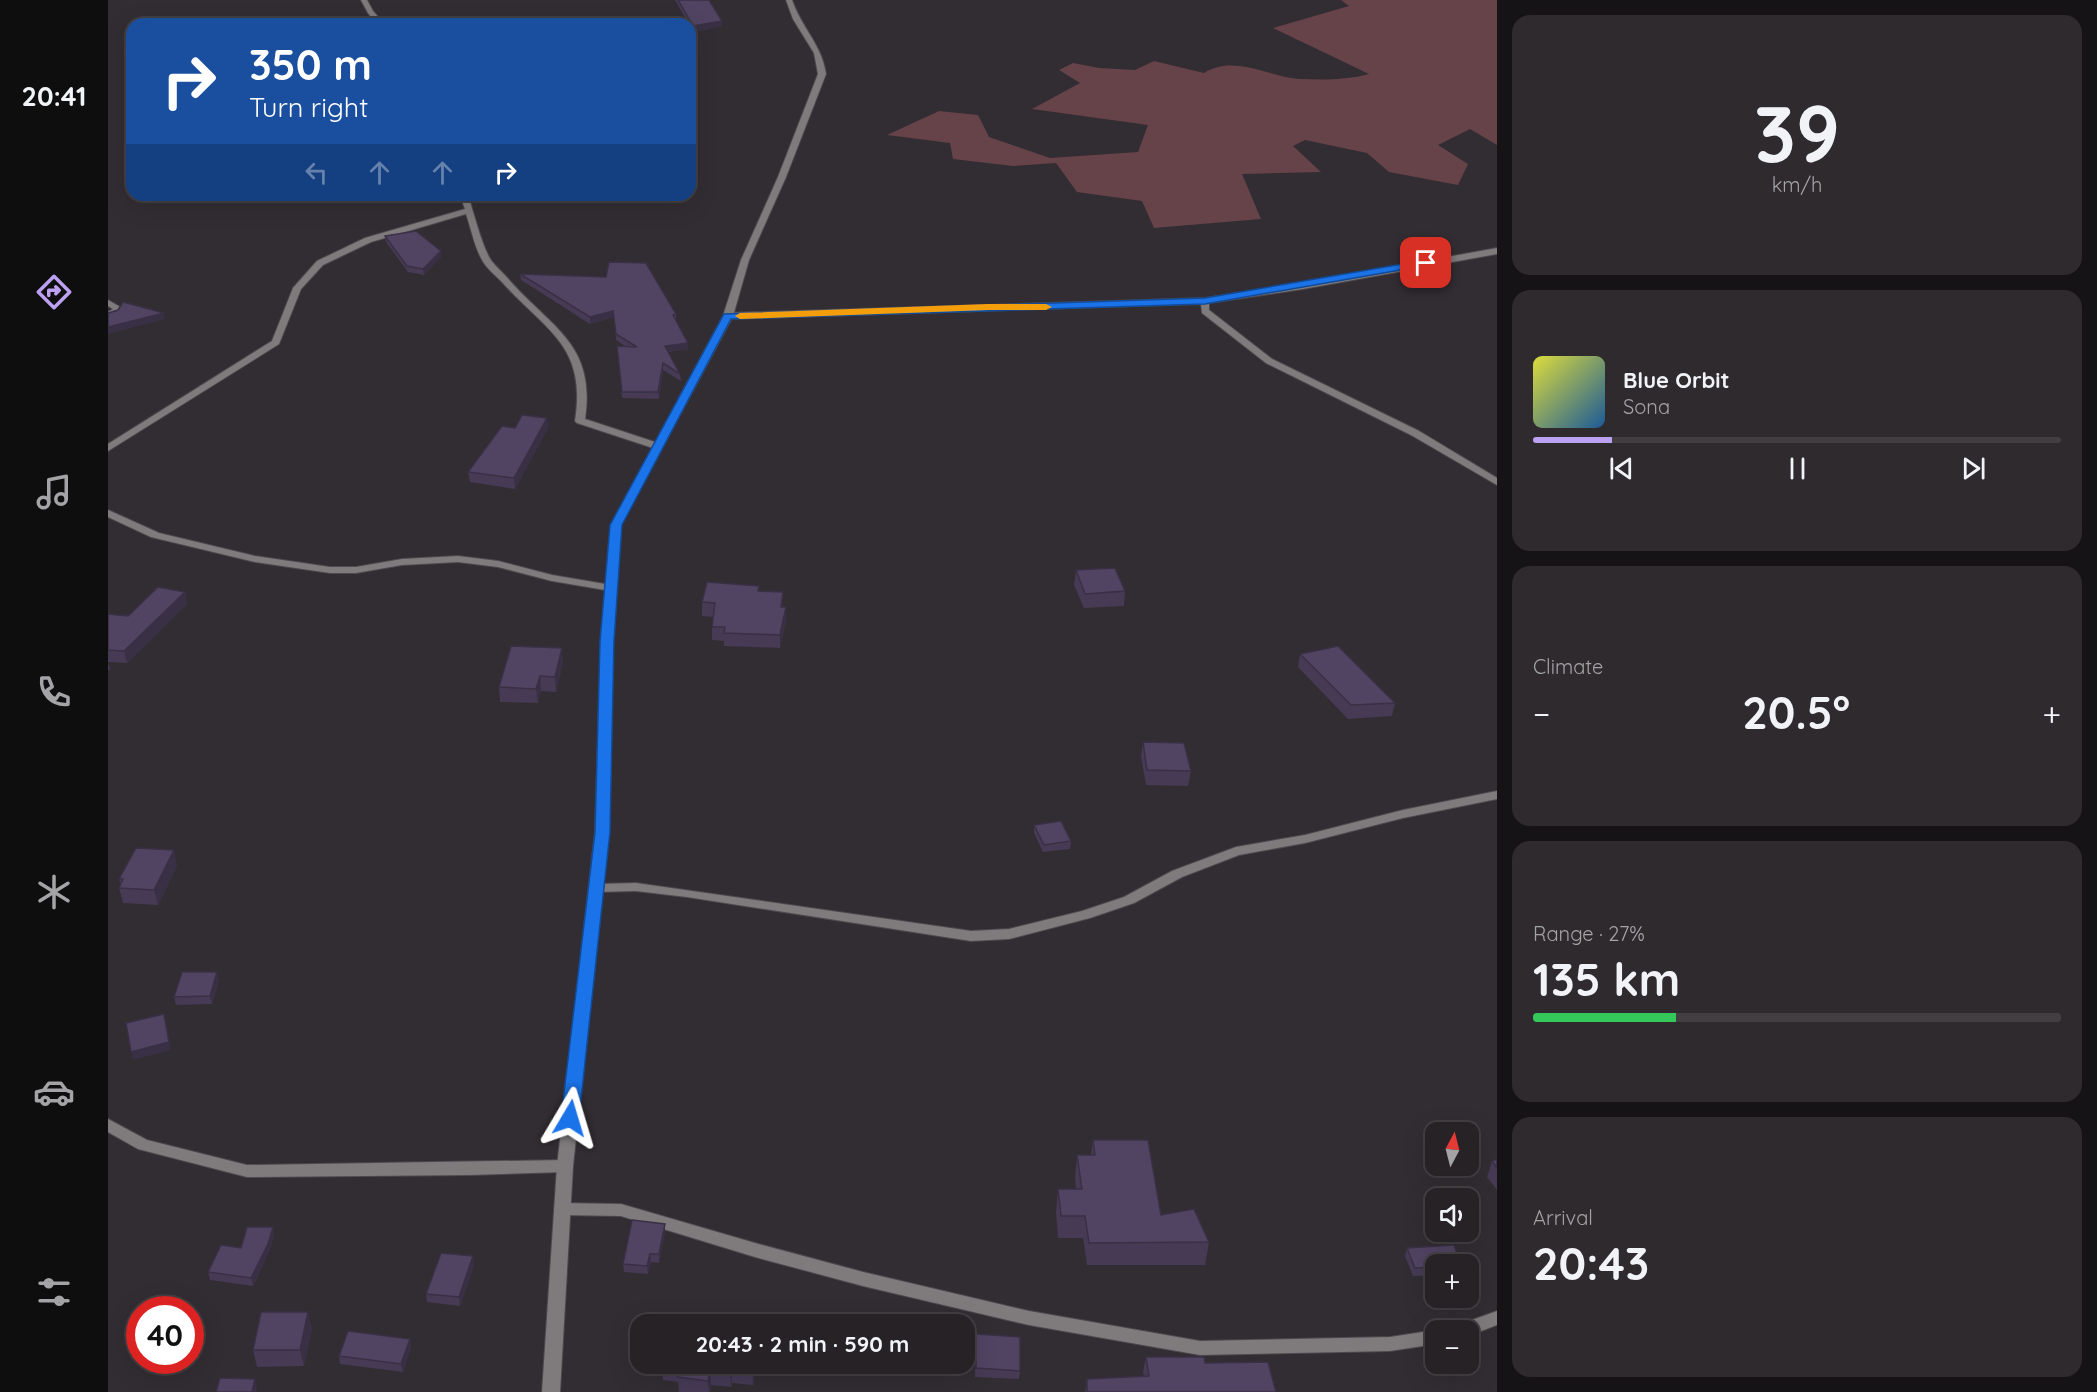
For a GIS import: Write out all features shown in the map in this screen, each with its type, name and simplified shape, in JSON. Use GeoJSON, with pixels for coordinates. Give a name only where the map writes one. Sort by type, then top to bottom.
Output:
{"type":"FeatureCollection","features":[{"type":"Feature","properties":{"kind":"street"},"geometry":{"type":"LineString","coordinates":[[364,0],[376,18]]}},
{"type":"Feature","properties":{"kind":"street"},"geometry":{"type":"LineString","coordinates":[[551,1392],[565,1166],[602,832],[604,720],[616,525],[728,316],[744,260],[782,177],[822,74],[821,58],[792,10],[789,0]]}},
{"type":"Feature","properties":{"kind":"street"},"geometry":{"type":"LineString","coordinates":[[466,201],[485,258],[519,296],[564,339],[572,352],[579,371],[583,401],[580,421],[657,446]]}},
{"type":"Feature","properties":{"kind":"street"},"geometry":{"type":"LineString","coordinates":[[108,448],[276,342],[297,288],[320,263],[368,240],[468,211]]}},
{"type":"Feature","properties":{"kind":"street"},"geometry":{"type":"LineString","coordinates":[[728,316],[1205,301],[1303,286],[1497,250]]}},
{"type":"Feature","properties":{"kind":"street"},"geometry":{"type":"LineString","coordinates":[[1205,301],[1205,311],[1269,361],[1415,433],[1497,482]]}},
{"type":"Feature","properties":{"kind":"street"},"geometry":{"type":"LineString","coordinates":[[108,303],[118,308],[116,312],[108,315]]}},
{"type":"Feature","properties":{"kind":"street"},"geometry":{"type":"LineString","coordinates":[[108,513],[155,535],[255,559],[330,570],[348,570],[402,562],[458,559],[498,564],[552,578],[611,588]]}},
{"type":"Feature","properties":{"kind":"street"},"geometry":{"type":"LineString","coordinates":[[597,888],[636,887],[687,893],[971,936],[1009,934],[1058,924],[1130,900],[1177,874],[1236,850],[1305,839],[1403,813],[1497,795]]}},
{"type":"Feature","properties":{"kind":"street"},"geometry":{"type":"LineString","coordinates":[[108,1125],[143,1145],[247,1170],[470,1170],[565,1166]]}},
{"type":"Feature","properties":{"kind":"street"},"geometry":{"type":"LineString","coordinates":[[562,1209],[621,1210],[863,1279],[1029,1318],[1200,1348],[1390,1344],[1425,1339]]}},
{"type":"Feature","properties":{"kind":"street"},"geometry":{"type":"LineString","coordinates":[[1479,1325],[1497,1318]]}},
{"type":"Feature","properties":{"kind":"shaded area"},"geometry":{"type":"Polygon","coordinates":[[[1341,0],[1497,0],[1497,145],[1470,129],[1438,145],[1468,164],[1458,185],[1389,172],[1367,153],[1305,140],[1293,146],[1321,172],[1242,174],[1261,219],[1154,228],[1142,201],[1077,192],[1056,163],[1013,166],[953,159],[950,143],[887,135],[939,111],[978,115],[989,137],[1050,158],[1138,152],[1148,125],[1032,109],[1080,83],[1059,70],[1073,63],[1099,68],[1135,70],[1154,61],[1204,73],[1215,68],[1239,66],[1300,79],[1335,79],[1369,74],[1273,28],[1349,6],[1341,0]]]}},
{"type":"Feature","properties":{"kind":"building"},"geometry":{"type":"Polygon","coordinates":[[[678,0],[709,0],[722,21],[696,25],[696,18],[688,18],[678,0]]]}},
{"type":"Feature","properties":{"kind":"building"},"geometry":{"type":"Polygon","coordinates":[[[416,231],[441,251],[423,269],[407,266],[385,236],[416,231]]]}},
{"type":"Feature","properties":{"kind":"building"},"geometry":{"type":"Polygon","coordinates":[[[609,262],[646,263],[676,314],[673,315],[688,343],[665,346],[680,374],[663,363],[658,392],[622,392],[617,346],[637,347],[616,334],[613,311],[590,317],[520,274],[606,277],[609,262]]]}},
{"type":"Feature","properties":{"kind":"building"},"geometry":{"type":"Polygon","coordinates":[[[123,302],[164,313],[108,327],[108,313],[118,310],[123,302]]]}},
{"type":"Feature","properties":{"kind":"building"},"geometry":{"type":"Polygon","coordinates":[[[522,415],[547,418],[514,478],[468,472],[502,426],[515,428],[522,415]]]}},
{"type":"Feature","properties":{"kind":"building"},"geometry":{"type":"Polygon","coordinates":[[[1115,568],[1125,591],[1085,594],[1076,570],[1115,568]]]}},
{"type":"Feature","properties":{"kind":"building"},"geometry":{"type":"Polygon","coordinates":[[[707,582],[759,586],[758,591],[783,592],[781,607],[786,607],[780,635],[724,633],[725,627],[712,627],[715,603],[702,602],[707,582]]]}},
{"type":"Feature","properties":{"kind":"building"},"geometry":{"type":"Polygon","coordinates":[[[158,587],[185,592],[124,651],[108,650],[108,614],[128,616],[158,587]]]}},
{"type":"Feature","properties":{"kind":"building"},"geometry":{"type":"Polygon","coordinates":[[[511,646],[562,648],[555,677],[540,676],[536,689],[499,687],[511,646]]]}},
{"type":"Feature","properties":{"kind":"building"},"geometry":{"type":"Polygon","coordinates":[[[1338,646],[1395,703],[1351,705],[1300,654],[1338,646]]]}},
{"type":"Feature","properties":{"kind":"building"},"geometry":{"type":"Polygon","coordinates":[[[1143,742],[1184,743],[1191,771],[1147,770],[1143,742]]]}},
{"type":"Feature","properties":{"kind":"building"},"geometry":{"type":"Polygon","coordinates":[[[1061,821],[1071,841],[1044,845],[1034,825],[1061,821]]]}},
{"type":"Feature","properties":{"kind":"building"},"geometry":{"type":"Polygon","coordinates":[[[136,848],[174,850],[154,890],[119,888],[123,879],[119,879],[136,848]]]}},
{"type":"Feature","properties":{"kind":"building"},"geometry":{"type":"Polygon","coordinates":[[[182,972],[217,972],[210,996],[174,997],[182,972]]]}},
{"type":"Feature","properties":{"kind":"building"},"geometry":{"type":"Polygon","coordinates":[[[164,1014],[169,1042],[131,1052],[126,1023],[164,1014]]]}},
{"type":"Feature","properties":{"kind":"building"},"geometry":{"type":"Polygon","coordinates":[[[1093,1140],[1148,1140],[1161,1215],[1194,1209],[1209,1242],[1089,1243],[1085,1216],[1061,1216],[1058,1189],[1082,1189],[1077,1155],[1095,1155],[1093,1140]]]}},
{"type":"Feature","properties":{"kind":"building"},"geometry":{"type":"Polygon","coordinates":[[[632,1220],[665,1224],[659,1254],[650,1254],[647,1266],[623,1264],[632,1220]]]}},
{"type":"Feature","properties":{"kind":"building"},"geometry":{"type":"Polygon","coordinates":[[[247,1227],[273,1227],[268,1244],[251,1278],[208,1272],[221,1245],[241,1248],[247,1227]]]}},
{"type":"Feature","properties":{"kind":"building"},"geometry":{"type":"Polygon","coordinates":[[[1454,1245],[1457,1254],[1425,1254],[1425,1268],[1415,1268],[1407,1248],[1454,1245]]]}},
{"type":"Feature","properties":{"kind":"building"},"geometry":{"type":"Polygon","coordinates":[[[441,1253],[473,1256],[459,1297],[426,1294],[441,1253]]]}},
{"type":"Feature","properties":{"kind":"building"},"geometry":{"type":"Polygon","coordinates":[[[261,1312],[308,1312],[300,1350],[253,1350],[261,1312]]]}},
{"type":"Feature","properties":{"kind":"building"},"geometry":{"type":"Polygon","coordinates":[[[348,1331],[410,1339],[401,1364],[339,1356],[348,1331]]]}},
{"type":"Feature","properties":{"kind":"building"},"geometry":{"type":"Polygon","coordinates":[[[976,1334],[1020,1337],[1020,1371],[976,1368],[976,1334]]]}},
{"type":"Feature","properties":{"kind":"building"},"geometry":{"type":"Polygon","coordinates":[[[1146,1357],[1204,1357],[1205,1363],[1268,1362],[1276,1392],[1087,1392],[1087,1379],[1149,1376],[1146,1357]]]}},
{"type":"Feature","properties":{"kind":"building"},"geometry":{"type":"Polygon","coordinates":[[[679,1374],[709,1374],[708,1381],[678,1377],[679,1374]]]}},
{"type":"Feature","properties":{"kind":"building"},"geometry":{"type":"Polygon","coordinates":[[[220,1378],[255,1379],[252,1392],[216,1392],[220,1378]]]}},
{"type":"Feature","properties":{"kind":"slow traffic"},"geometry":{"type":"LineString","coordinates":[[740,316],[1046,307]]}},
{"type":"Feature","properties":{"kind":"route"},"geometry":{"type":"LineString","coordinates":[[570,1118],[602,832],[607,641],[616,525],[728,316],[1205,301],[1303,286],[1426,263]]}}]}
